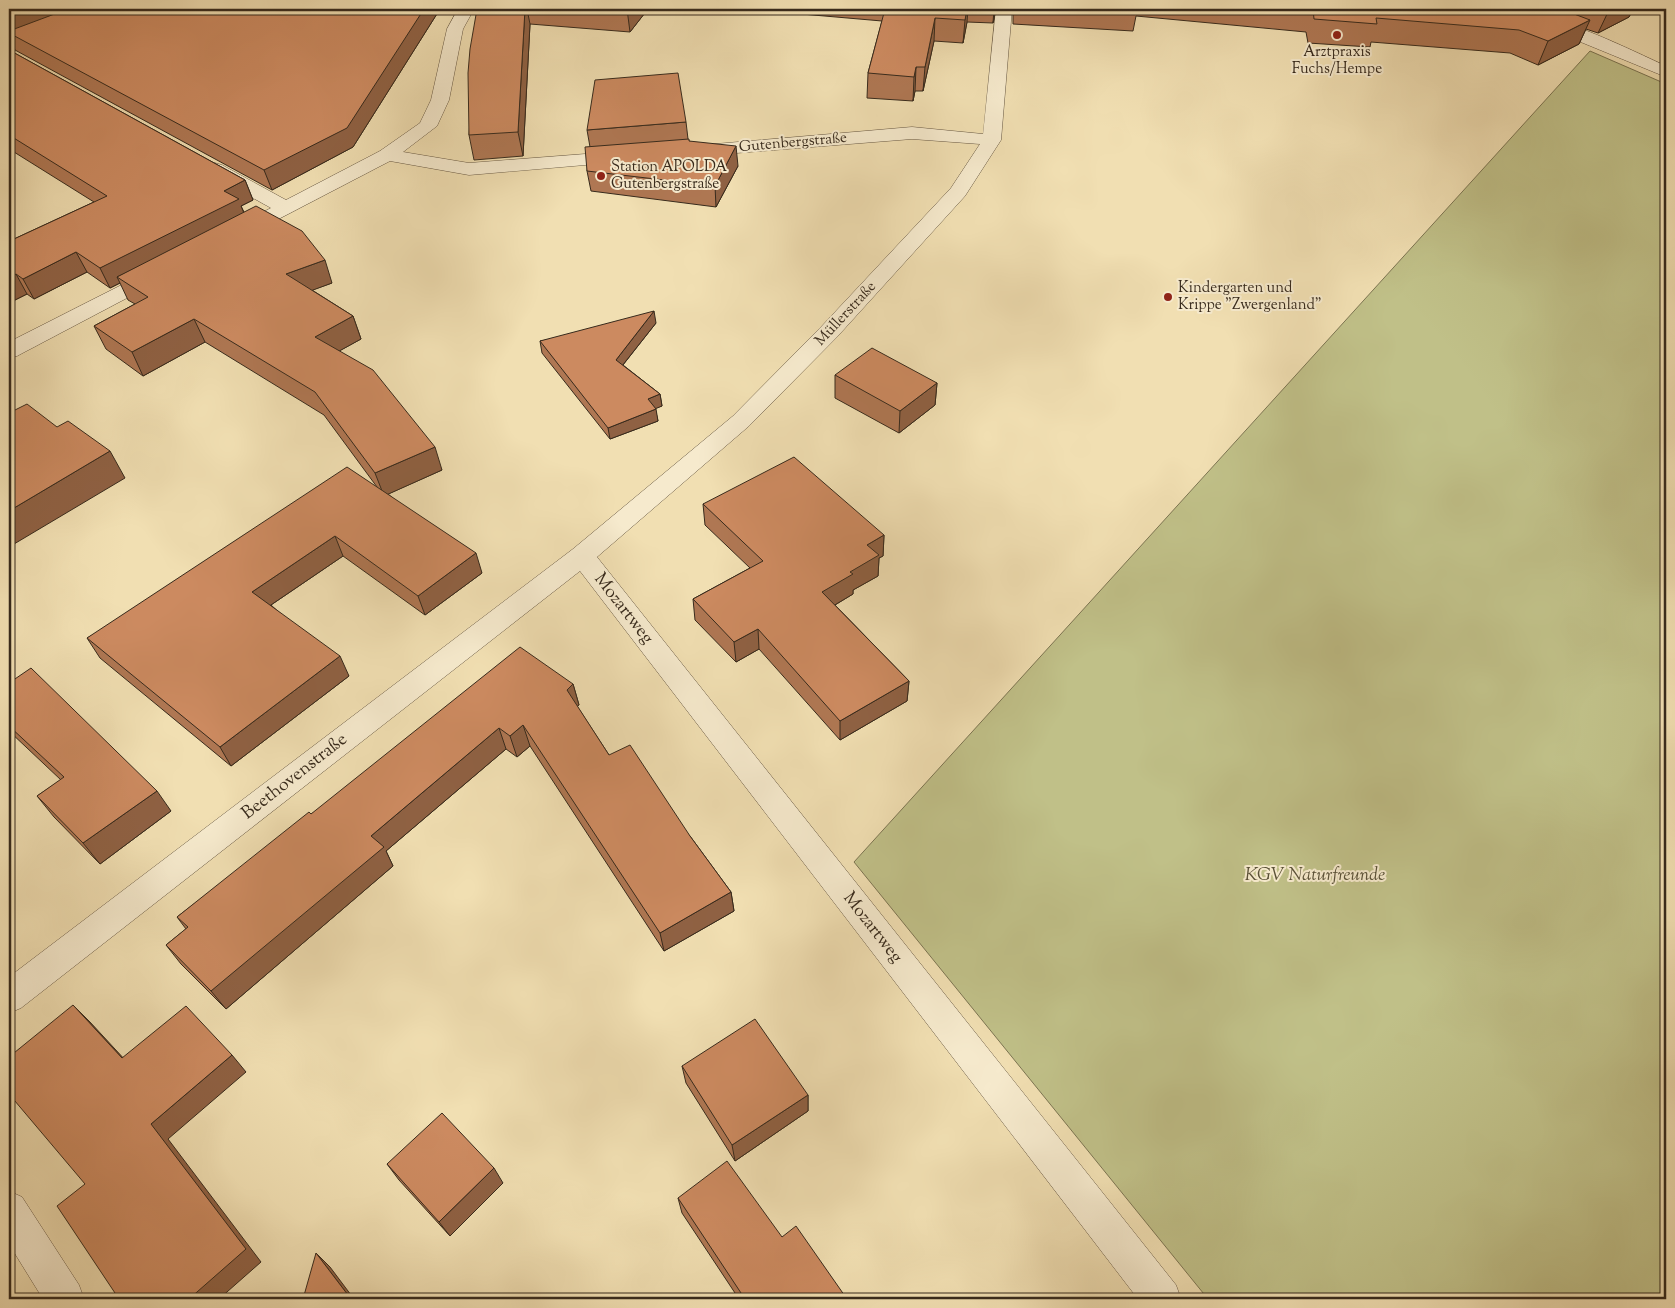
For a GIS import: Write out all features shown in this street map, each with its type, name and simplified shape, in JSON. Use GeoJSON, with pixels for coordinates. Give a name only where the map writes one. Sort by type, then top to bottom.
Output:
{"type":"FeatureCollection","features":[{"type":"Feature","properties":{"kind":"street"},"geometry":{"type":"LineString","coordinates":[[12,54],[105,9]]}},
{"type":"Feature","properties":{"kind":"street"},"geometry":{"type":"LineString","coordinates":[[225,240],[387,156],[428,126],[440,100],[455,29],[466,9]]}},
{"type":"Feature","properties":{"kind":"street","name":"Müllerstraße"},"geometry":{"type":"LineString","coordinates":[[582,556],[740,421],[829,332],[958,192],[992,140],[1004,9]]}},
{"type":"Feature","properties":{"kind":"street"},"geometry":{"type":"LineString","coordinates":[[1484,9],[1547,23],[1666,72]]}},
{"type":"Feature","properties":{"kind":"street","name":"Gutenbergstraße"},"geometry":{"type":"LineString","coordinates":[[677,152],[912,133],[992,140]]}},
{"type":"Feature","properties":{"kind":"street"},"geometry":{"type":"LineString","coordinates":[[387,156],[469,169],[638,156]]}},
{"type":"Feature","properties":{"kind":"street"},"geometry":{"type":"LineString","coordinates":[[201,162],[286,208]]}},
{"type":"Feature","properties":{"kind":"street"},"geometry":{"type":"LineString","coordinates":[[9,351],[173,266]]}},
{"type":"Feature","properties":{"kind":"street","name":"Beethovenstraße"},"geometry":{"type":"LineString","coordinates":[[9,997],[582,556]]}},
{"type":"Feature","properties":{"kind":"street","name":"Mozartweg"},"geometry":{"type":"LineString","coordinates":[[582,556],[1162,1299]]}},
{"type":"Feature","properties":{"kind":"street"},"geometry":{"type":"LineString","coordinates":[[9,1210],[65,1299]]}},
{"type":"Feature","properties":{"kind":"green space","name":"KGV Naturfreunde"},"geometry":{"type":"Polygon","coordinates":[[[1590,51],[1666,84],[1666,1299],[1208,1299],[854,862],[1590,51]]]}},
{"type":"Feature","properties":{"kind":"building"},"geometry":{"type":"Polygon","coordinates":[[[9,9],[29,9],[9,16],[9,9]]]}},
{"type":"Feature","properties":{"kind":"building"},"geometry":{"type":"Polygon","coordinates":[[[68,9],[424,9],[347,128],[264,170],[9,33],[9,31],[68,9]]]}},
{"type":"Feature","properties":{"kind":"building"},"geometry":{"type":"Polygon","coordinates":[[[477,9],[525,9],[518,132],[469,135],[468,73],[477,9]]]}},
{"type":"Feature","properties":{"kind":"building"},"geometry":{"type":"Polygon","coordinates":[[[885,9],[967,9],[965,20],[935,18],[925,67],[916,67],[914,77],[868,73],[885,9]]]}},
{"type":"Feature","properties":{"kind":"building"},"geometry":{"type":"Polygon","coordinates":[[[1313,9],[1561,9],[1590,20],[1548,41],[1519,30],[1376,18],[1377,24],[1314,19],[1313,9]]]}},
{"type":"Feature","properties":{"kind":"building"},"geometry":{"type":"Polygon","coordinates":[[[9,50],[245,180],[224,191],[239,199],[100,268],[76,252],[23,279],[16,274],[9,278],[9,236],[14,239],[107,196],[9,135],[9,50]]]}},
{"type":"Feature","properties":{"kind":"building"},"geometry":{"type":"Polygon","coordinates":[[[678,73],[686,122],[587,130],[595,80],[678,73]]]}},
{"type":"Feature","properties":{"kind":"building"},"geometry":{"type":"Polygon","coordinates":[[[689,139],[689,141],[736,146],[715,186],[587,171],[585,147],[689,139]]]}},
{"type":"Feature","properties":{"kind":"building"},"geometry":{"type":"Polygon","coordinates":[[[256,206],[302,231],[325,260],[286,274],[353,316],[315,337],[373,370],[435,447],[375,473],[315,392],[194,319],[132,352],[94,326],[148,297],[117,277],[256,206]]]}},
{"type":"Feature","properties":{"kind":"building"},"geometry":{"type":"Polygon","coordinates":[[[654,311],[616,360],[660,394],[648,399],[656,409],[608,428],[540,341],[654,311]]]}},
{"type":"Feature","properties":{"kind":"building"},"geometry":{"type":"Polygon","coordinates":[[[872,348],[937,383],[900,411],[835,375],[872,348]]]}},
{"type":"Feature","properties":{"kind":"building"},"geometry":{"type":"Polygon","coordinates":[[[27,404],[57,427],[68,421],[110,451],[9,511],[9,413],[27,404]]]}},
{"type":"Feature","properties":{"kind":"building"},"geometry":{"type":"Polygon","coordinates":[[[794,457],[884,535],[867,545],[879,555],[850,572],[853,574],[822,592],[909,681],[840,721],[758,629],[734,642],[693,599],[763,561],[703,504],[794,457]]]}},
{"type":"Feature","properties":{"kind":"building"},"geometry":{"type":"Polygon","coordinates":[[[347,467],[476,553],[418,596],[335,536],[252,592],[340,656],[220,747],[87,638],[347,467]]]}},
{"type":"Feature","properties":{"kind":"building"},"geometry":{"type":"Polygon","coordinates":[[[520,647],[573,684],[567,690],[609,755],[630,745],[690,836],[731,892],[660,933],[523,725],[510,736],[499,728],[371,836],[384,847],[211,991],[166,945],[188,927],[177,917],[309,812],[311,814],[520,647]]]}},
{"type":"Feature","properties":{"kind":"building"},"geometry":{"type":"Polygon","coordinates":[[[31,668],[157,791],[83,843],[37,796],[64,777],[9,726],[9,683],[31,668]]]}},
{"type":"Feature","properties":{"kind":"building"},"geometry":{"type":"Polygon","coordinates":[[[73,1005],[122,1058],[186,1006],[232,1055],[151,1124],[246,1249],[189,1299],[180,1299],[176,1293],[169,1299],[119,1299],[57,1206],[85,1184],[9,1094],[9,1057],[73,1005]]]}},
{"type":"Feature","properties":{"kind":"building"},"geometry":{"type":"Polygon","coordinates":[[[755,1019],[808,1095],[732,1145],[682,1066],[755,1019]]]}},
{"type":"Feature","properties":{"kind":"building"},"geometry":{"type":"Polygon","coordinates":[[[442,1113],[494,1168],[439,1222],[387,1164],[442,1113]]]}},
{"type":"Feature","properties":{"kind":"building"},"geometry":{"type":"Polygon","coordinates":[[[727,1161],[782,1237],[796,1226],[847,1299],[745,1299],[678,1198],[727,1161]]]}},
{"type":"Feature","properties":{"kind":"building"},"geometry":{"type":"Polygon","coordinates":[[[316,1253],[351,1299],[303,1299],[316,1253]]]}},
{"type":"Feature","properties":{"kind":"place","name":"Arztpraxis Fuchs/Hempe"},"geometry":{"type":"Point","coordinates":[1337,35]}},
{"type":"Feature","properties":{"kind":"place","name":"Station APOLDA Gutenbergstraße"},"geometry":{"type":"Point","coordinates":[601,176]}},
{"type":"Feature","properties":{"kind":"place","name":"Kindergarten und Krippe \"Zwergenland\""},"geometry":{"type":"Point","coordinates":[1168,297]}}]}
